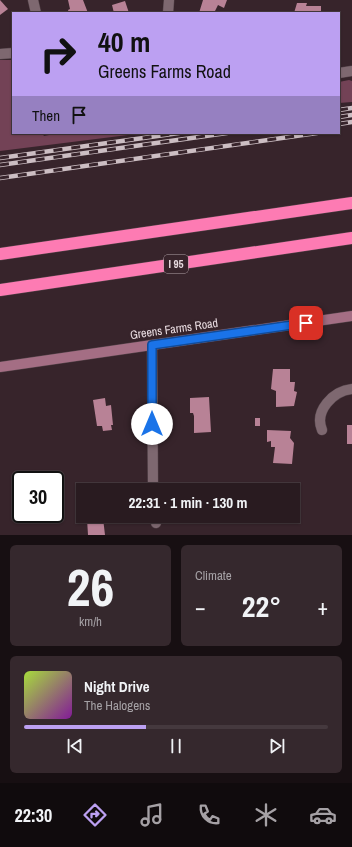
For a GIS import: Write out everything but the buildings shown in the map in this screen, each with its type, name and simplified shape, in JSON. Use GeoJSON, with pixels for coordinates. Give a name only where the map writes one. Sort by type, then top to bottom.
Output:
{"type":"FeatureCollection","features":[{"type":"Feature","properties":{"kind":"highway"},"geometry":{"type":"LineString","coordinates":[[0,254],[352,203]]}},
{"type":"Feature","properties":{"kind":"highway","name":"I 95"},"geometry":{"type":"LineString","coordinates":[[0,290],[352,238]]}},
{"type":"Feature","properties":{"kind":"main road","name":"Greens Farms Road"},"geometry":{"type":"LineString","coordinates":[[0,367],[352,316]]}},
{"type":"Feature","properties":{"kind":"street"},"geometry":{"type":"LineString","coordinates":[[33,0],[36,12]]}},
{"type":"Feature","properties":{"kind":"street"},"geometry":{"type":"LineString","coordinates":[[168,12],[169,0]]}},
{"type":"Feature","properties":{"kind":"street"},"geometry":{"type":"LineString","coordinates":[[0,54],[12,52]]}},
{"type":"Feature","properties":{"kind":"street"},"geometry":{"type":"LineString","coordinates":[[340,73],[352,71]]}},
{"type":"Feature","properties":{"kind":"street"},"geometry":{"type":"LineString","coordinates":[[152,345],[151,470],[152,483]]}},
{"type":"Feature","properties":{"kind":"street"},"geometry":{"type":"LineString","coordinates":[[322,430],[320,425],[320,414],[324,407],[342,391],[352,389]]}},
{"type":"Feature","properties":{"kind":"shaded area"},"geometry":{"type":"Polygon","coordinates":[[[0,60],[12,60],[12,134],[43,134],[44,136],[54,134],[136,134],[0,151],[0,60]]]}},
{"type":"Feature","properties":{"kind":"shaded area"},"geometry":{"type":"Polygon","coordinates":[[[352,81],[352,102],[340,103],[340,82],[352,81]]]}},
{"type":"Feature","properties":{"kind":"railway"},"geometry":{"type":"LineString","coordinates":[[340,110],[352,108]]}},
{"type":"Feature","properties":{"kind":"railway"},"geometry":{"type":"LineString","coordinates":[[340,117],[352,115]]}},
{"type":"Feature","properties":{"kind":"railway"},"geometry":{"type":"LineString","coordinates":[[340,124],[352,122]]}},
{"type":"Feature","properties":{"kind":"railway"},"geometry":{"type":"LineString","coordinates":[[0,158],[172,134]]}},
{"type":"Feature","properties":{"kind":"railway"},"geometry":{"type":"LineString","coordinates":[[0,165],[220,134]]}},
{"type":"Feature","properties":{"kind":"railway"},"geometry":{"type":"LineString","coordinates":[[0,178],[310,134]]}},
{"type":"Feature","properties":{"kind":"route"},"geometry":{"type":"LineString","coordinates":[[152,424],[152,345],[306,323]]}}]}
